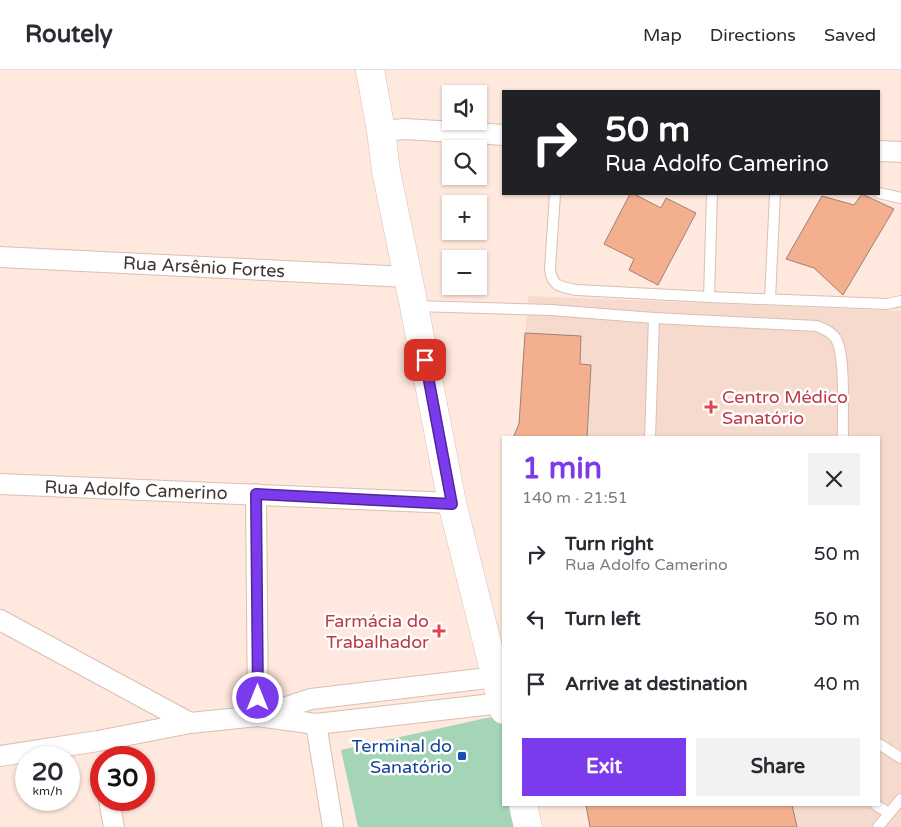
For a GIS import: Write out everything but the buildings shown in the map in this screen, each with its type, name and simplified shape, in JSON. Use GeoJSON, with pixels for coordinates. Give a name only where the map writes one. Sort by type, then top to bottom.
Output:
{"type":"FeatureCollection","features":[{"type":"Feature","properties":{"kind":"street"},"geometry":{"type":"LineString","coordinates":[[370,70],[386,171],[452,504],[501,696]]}},
{"type":"Feature","properties":{"kind":"street"},"geometry":{"type":"LineString","coordinates":[[381,131],[405,129],[502,135]]}},
{"type":"Feature","properties":{"kind":"street"},"geometry":{"type":"LineString","coordinates":[[880,151],[901,152]]}},
{"type":"Feature","properties":{"kind":"street","name":"Rua Arsênio Fortes"},"geometry":{"type":"LineString","coordinates":[[0,257],[408,277]]}},
{"type":"Feature","properties":{"kind":"street","name":"Rua Adolfo Camerino"},"geometry":{"type":"LineString","coordinates":[[0,484],[452,504]]}},
{"type":"Feature","properties":{"kind":"street"},"geometry":{"type":"LineString","coordinates":[[256,494],[258,716]]}},
{"type":"Feature","properties":{"kind":"street"},"geometry":{"type":"LineString","coordinates":[[0,620],[190,723]]}},
{"type":"Feature","properties":{"kind":"street"},"geometry":{"type":"LineString","coordinates":[[110,746],[190,723],[258,716],[311,699],[501,696]]}},
{"type":"Feature","properties":{"kind":"street"},"geometry":{"type":"LineString","coordinates":[[258,716],[316,724],[501,696]]}},
{"type":"Feature","properties":{"kind":"street"},"geometry":{"type":"LineString","coordinates":[[316,724],[333,827]]}},
{"type":"Feature","properties":{"kind":"street"},"geometry":{"type":"LineString","coordinates":[[0,756],[90,750]]}},
{"type":"Feature","properties":{"kind":"street"},"geometry":{"type":"LineString","coordinates":[[524,806],[528,827]]}},
{"type":"Feature","properties":{"kind":"street"},"geometry":{"type":"LineString","coordinates":[[111,811],[114,827]]}},
{"type":"Feature","properties":{"kind":"lane"},"geometry":{"type":"LineString","coordinates":[[880,193],[901,198]]}},
{"type":"Feature","properties":{"kind":"lane"},"geometry":{"type":"LineString","coordinates":[[555,195],[550,269],[551,277],[556,284],[577,290],[709,297],[887,304],[901,301]]}},
{"type":"Feature","properties":{"kind":"lane"},"geometry":{"type":"LineString","coordinates":[[709,297],[712,195]]}},
{"type":"Feature","properties":{"kind":"lane"},"geometry":{"type":"LineString","coordinates":[[770,298],[775,195]]}},
{"type":"Feature","properties":{"kind":"lane"},"geometry":{"type":"LineString","coordinates":[[414,306],[551,310],[654,318],[817,326],[828,330],[835,338],[841,352],[843,436]]}},
{"type":"Feature","properties":{"kind":"lane"},"geometry":{"type":"LineString","coordinates":[[650,436],[654,318]]}},
{"type":"Feature","properties":{"kind":"lane"},"geometry":{"type":"LineString","coordinates":[[880,745],[901,758]]}},
{"type":"Feature","properties":{"kind":"lane"},"geometry":{"type":"LineString","coordinates":[[878,827],[901,799]]}},
{"type":"Feature","properties":{"kind":"lane"},"geometry":{"type":"LineString","coordinates":[[878,806],[889,813]]}},
{"type":"Feature","properties":{"kind":"shaded area","name":"Centro Médico Sanatório"},"geometry":{"type":"Polygon","coordinates":[[[528,296],[901,311],[901,827],[590,827],[586,806],[880,806],[880,436],[515,436],[519,424],[528,296]]]}},
{"type":"Feature","properties":{"kind":"green space"},"geometry":{"type":"Polygon","coordinates":[[[500,715],[502,723],[502,806],[520,806],[524,827],[358,827],[341,750],[500,715]]]}},
{"type":"Feature","properties":{"kind":"place","name":"Centro Médico Sanatório"},"geometry":{"type":"Point","coordinates":[711,407]}},
{"type":"Feature","properties":{"kind":"place","name":"Farmácia do Trabalhador"},"geometry":{"type":"Point","coordinates":[439,631]}},
{"type":"Feature","properties":{"kind":"place","name":"Terminal do Sanatório"},"geometry":{"type":"Point","coordinates":[462,756]}},
{"type":"Feature","properties":{"kind":"route"},"geometry":{"type":"LineString","coordinates":[[258,698],[256,494],[452,504],[425,360]]}}]}
